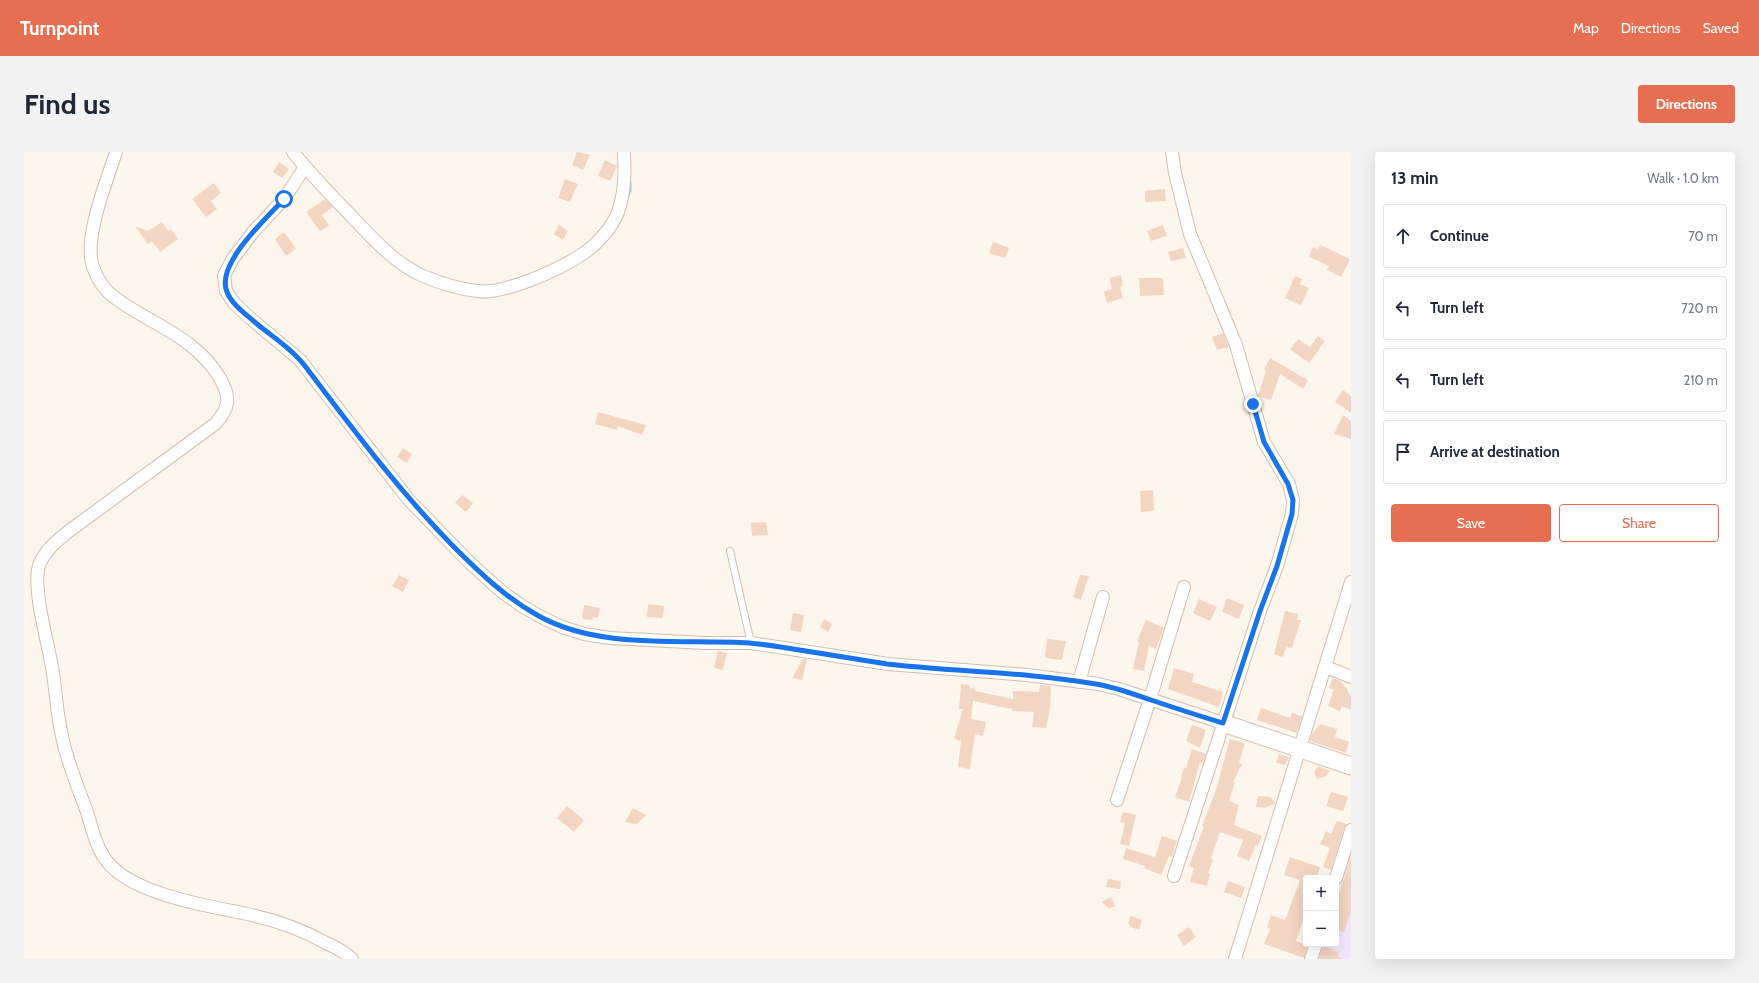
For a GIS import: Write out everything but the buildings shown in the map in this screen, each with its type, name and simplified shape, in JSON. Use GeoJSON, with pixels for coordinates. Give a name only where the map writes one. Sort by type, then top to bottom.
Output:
{"type":"FeatureCollection","features":[{"type":"Feature","properties":{"kind":"street"},"geometry":{"type":"LineString","coordinates":[[116,152],[93,227],[90,248],[93,266],[101,283],[113,296],[199,351],[213,366],[224,385],[228,403],[224,414],[215,424],[69,531],[51,546],[39,565],[37,588],[53,668],[60,725],[65,748],[96,841],[111,866],[120,874],[137,884],[180,899],[257,916],[300,929],[332,946],[352,959]]}},
{"type":"Feature","properties":{"kind":"street"},"geometry":{"type":"LineString","coordinates":[[293,152],[305,167],[376,242],[398,261],[422,275],[478,292],[511,288],[559,267],[585,253],[605,234],[618,213],[625,186],[624,152]]}},
{"type":"Feature","properties":{"kind":"street"},"geometry":{"type":"LineString","coordinates":[[1172,152],[1175,173],[1190,234],[1236,345],[1264,442],[1288,484],[1293,500],[1292,514],[1277,566],[1260,611],[1174,876]]}},
{"type":"Feature","properties":{"kind":"street"},"geometry":{"type":"LineString","coordinates":[[305,167],[284,199],[253,232],[232,260],[224,276],[226,291],[234,303],[250,318],[300,360],[409,500],[469,562],[501,591],[541,617],[562,627],[584,634],[610,638],[705,643],[751,643],[888,664],[1027,675],[1119,689],[1351,766]]}},
{"type":"Feature","properties":{"kind":"street"},"geometry":{"type":"LineString","coordinates":[[1235,959],[1351,582]]}},
{"type":"Feature","properties":{"kind":"street"},"geometry":{"type":"LineString","coordinates":[[1117,800],[1150,700],[1184,587]]}},
{"type":"Feature","properties":{"kind":"street"},"geometry":{"type":"LineString","coordinates":[[1079,682],[1103,596]]}},
{"type":"Feature","properties":{"kind":"street"},"geometry":{"type":"LineString","coordinates":[[1326,667],[1351,677]]}},
{"type":"Feature","properties":{"kind":"street"},"geometry":{"type":"LineString","coordinates":[[1337,875],[1351,830]]}},
{"type":"Feature","properties":{"kind":"street"},"geometry":{"type":"LineString","coordinates":[[1311,959],[1315,947]]}},
{"type":"Feature","properties":{"kind":"lane"},"geometry":{"type":"LineString","coordinates":[[730,551],[751,643]]}},
{"type":"Feature","properties":{"kind":"shaded area"},"geometry":{"type":"Polygon","coordinates":[[[1351,849],[1351,959],[1316,959],[1320,947],[1339,947],[1339,887],[1351,849]]]}},
{"type":"Feature","properties":{"kind":"waterway"},"geometry":{"type":"LineString","coordinates":[[627,198],[630,191],[630,182]]}},
{"type":"Feature","properties":{"kind":"route"},"geometry":{"type":"LineString","coordinates":[[284,199],[253,232],[232,260],[224,276],[226,291],[234,303],[300,360],[409,500],[438,532],[469,562],[501,591],[522,606],[562,627],[584,634],[610,638],[705,643],[751,643],[888,664],[1027,675],[1098,684],[1119,689],[1223,723],[1260,611],[1277,566],[1292,514],[1293,500],[1288,484],[1264,442],[1253,404]]}}]}
